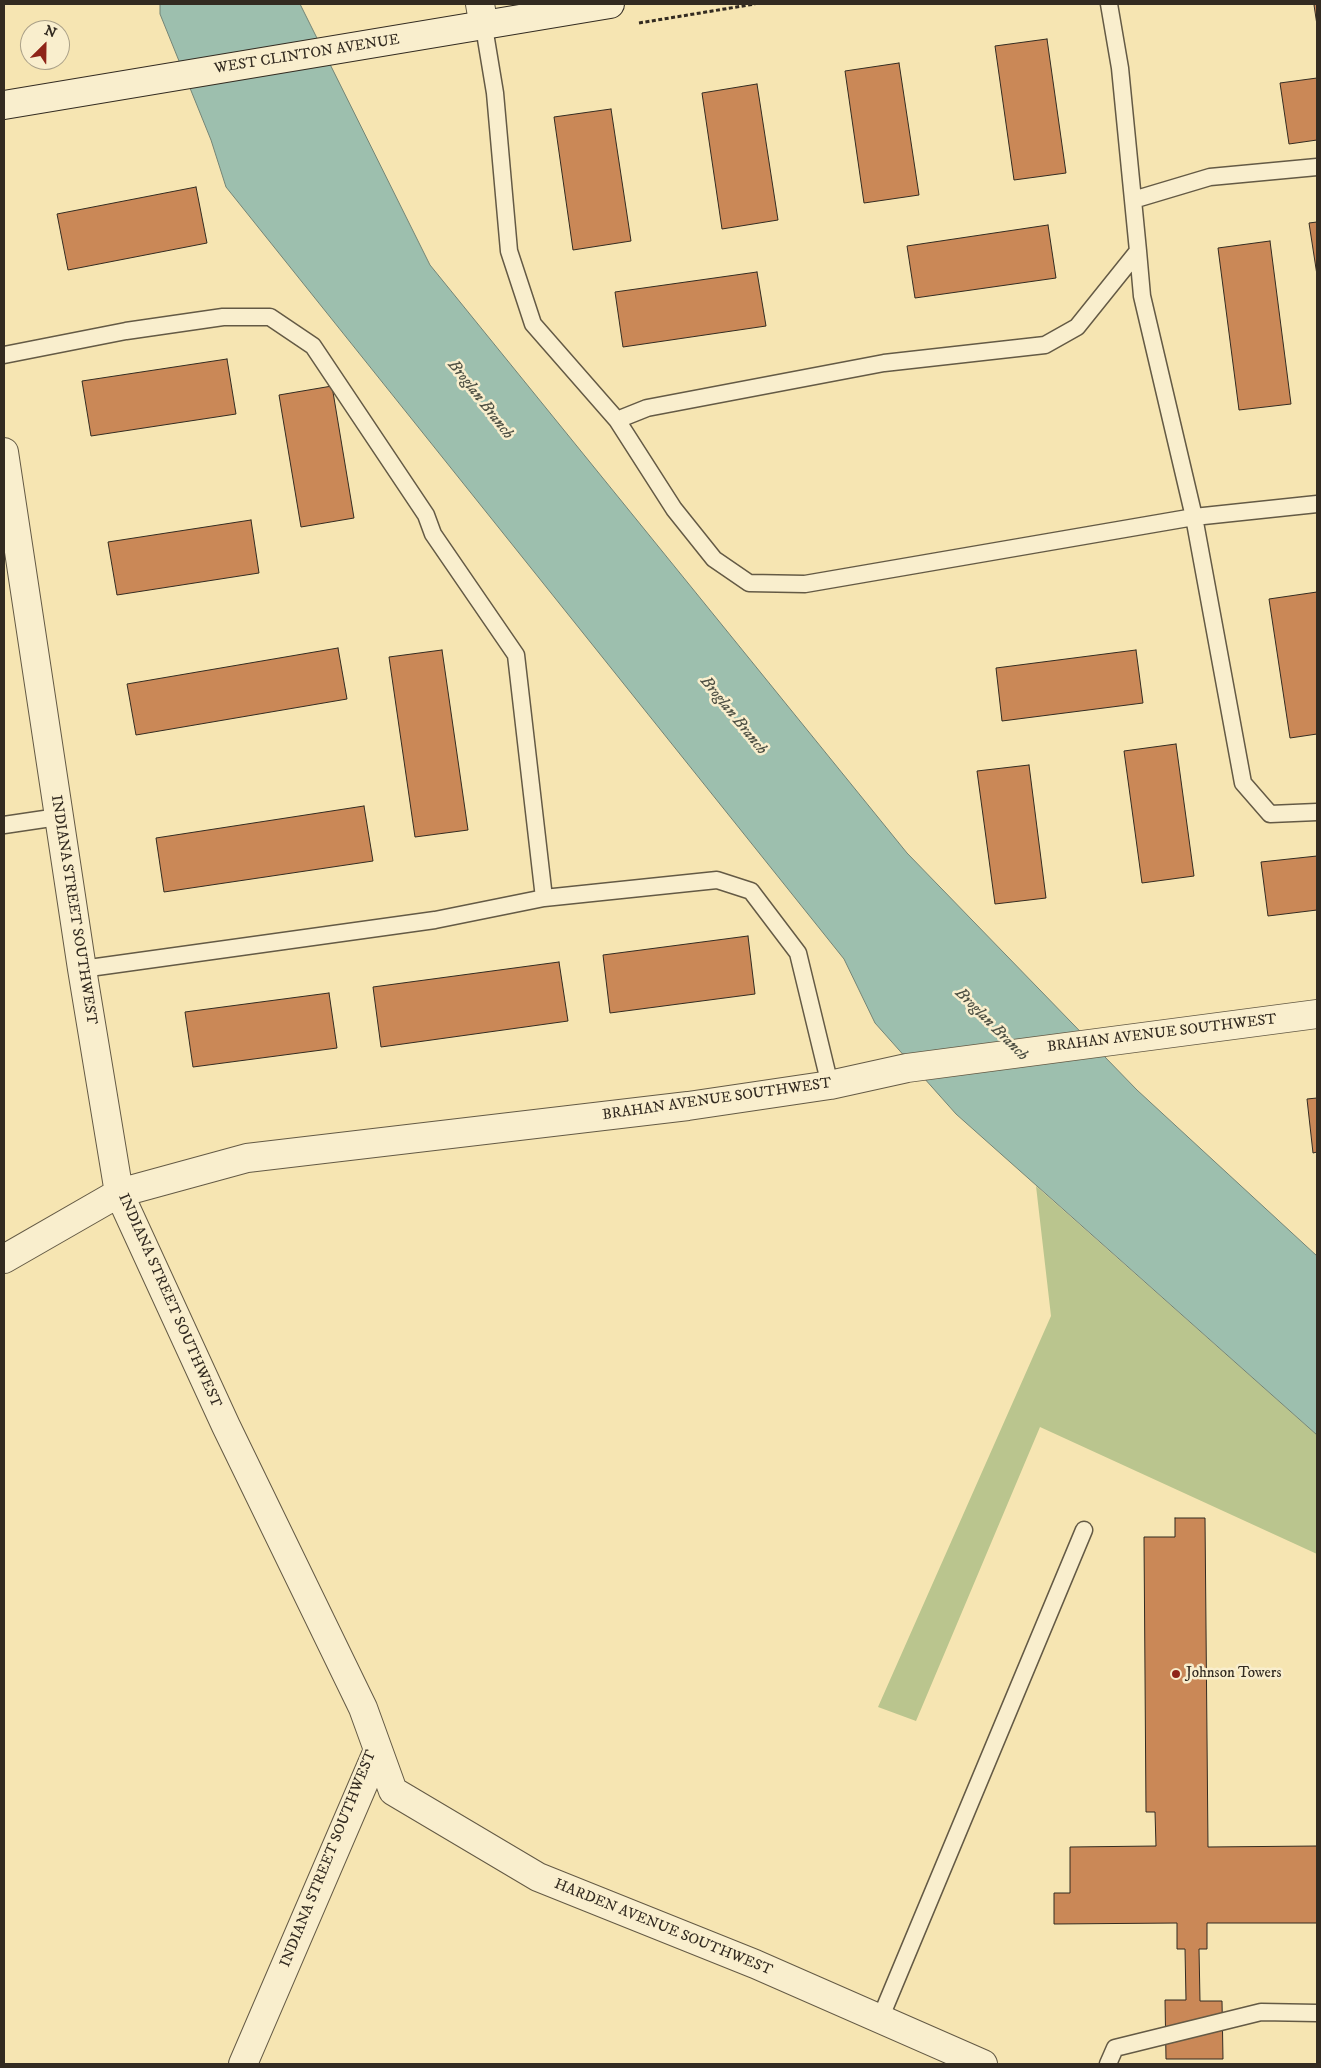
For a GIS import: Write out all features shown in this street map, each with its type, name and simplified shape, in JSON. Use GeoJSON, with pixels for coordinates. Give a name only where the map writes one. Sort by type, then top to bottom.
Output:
{"type":"FeatureCollection","features":[{"type":"Feature","properties":{"kind":"street","name":"WEST CLINTON AVENUE"},"geometry":{"type":"LineString","coordinates":[[4,105],[356,46],[482,15],[610,4]]}},
{"type":"Feature","properties":{"kind":"street","name":"INDIANA STREET SOUTHWEST"},"geometry":{"type":"LineString","coordinates":[[4,460],[58,817],[119,1193],[226,1426],[363,1708],[378,1750],[243,2064]]}},
{"type":"Feature","properties":{"kind":"street","name":"BRAHAN AVENUE SOUTHWEST"},"geometry":{"type":"LineString","coordinates":[[4,1259],[119,1193],[247,1158],[688,1106],[830,1085],[907,1068],[1317,1014]]}},
{"type":"Feature","properties":{"kind":"street","name":"HARDEN AVENUE SOUTHWEST"},"geometry":{"type":"LineString","coordinates":[[378,1750],[393,1791],[538,1877],[755,1964],[983,2064]]}},
{"type":"Feature","properties":{"kind":"lane"},"geometry":{"type":"LineString","coordinates":[[1109,4],[1120,68],[1142,296],[1194,517],[1244,783],[1270,814],[1317,812]]}},
{"type":"Feature","properties":{"kind":"lane"},"geometry":{"type":"LineString","coordinates":[[482,15],[495,93],[509,251],[534,324],[617,420],[674,509],[714,559],[750,583],[804,584],[1194,517],[1317,504]]}},
{"type":"Feature","properties":{"kind":"lane"},"geometry":{"type":"LineString","coordinates":[[1133,200],[1210,177],[1317,167]]}},
{"type":"Feature","properties":{"kind":"lane"},"geometry":{"type":"LineString","coordinates":[[617,420],[647,408],[884,363],[1045,345],[1077,327],[1138,251]]}},
{"type":"Feature","properties":{"kind":"lane"},"geometry":{"type":"LineString","coordinates":[[4,355],[126,331],[223,317],[270,317],[313,346],[426,515],[433,534],[516,655],[544,898]]}},
{"type":"Feature","properties":{"kind":"lane"},"geometry":{"type":"LineString","coordinates":[[4,825],[58,817]]}},
{"type":"Feature","properties":{"kind":"lane"},"geometry":{"type":"LineString","coordinates":[[82,969],[435,920],[544,898],[717,880],[751,891],[798,953],[830,1085]]}},
{"type":"Feature","properties":{"kind":"lane"},"geometry":{"type":"LineString","coordinates":[[880,2019],[1084,1530]]}},
{"type":"Feature","properties":{"kind":"lane"},"geometry":{"type":"LineString","coordinates":[[1108,2064],[1115,2048],[1261,2012],[1317,2014]]}},
{"type":"Feature","properties":{"kind":"green space"},"geometry":{"type":"Polygon","coordinates":[[[1036,1186],[1317,1435],[1317,1554],[1040,1427],[916,1721],[878,1707],[1051,1316],[1036,1186]]]}},
{"type":"Feature","properties":{"kind":"water","name":"Broglan Branch"},"geometry":{"type":"Polygon","coordinates":[[[160,4],[300,4],[430,265],[907,853],[1137,1090],[1317,1256],[1317,1435],[956,1114],[875,1023],[844,959],[226,187],[211,140],[160,14],[160,4]]]}},
{"type":"Feature","properties":{"kind":"building"},"geometry":{"type":"Polygon","coordinates":[[[1317,4],[1317,25],[1314,5],[1317,4]]]}},
{"type":"Feature","properties":{"kind":"building"},"geometry":{"type":"Polygon","coordinates":[[[1047,39],[1066,173],[1014,180],[995,46],[1047,39]]]}},
{"type":"Feature","properties":{"kind":"building"},"geometry":{"type":"Polygon","coordinates":[[[899,63],[919,195],[864,203],[845,71],[899,63]]]}},
{"type":"Feature","properties":{"kind":"building"},"geometry":{"type":"Polygon","coordinates":[[[1317,78],[1317,140],[1289,144],[1280,83],[1317,78]]]}},
{"type":"Feature","properties":{"kind":"building"},"geometry":{"type":"Polygon","coordinates":[[[757,84],[778,220],[722,229],[702,93],[757,84]]]}},
{"type":"Feature","properties":{"kind":"building"},"geometry":{"type":"Polygon","coordinates":[[[611,109],[631,241],[573,250],[554,117],[611,109]]]}},
{"type":"Feature","properties":{"kind":"building"},"geometry":{"type":"Polygon","coordinates":[[[196,187],[207,243],[68,270],[57,214],[196,187]]]}},
{"type":"Feature","properties":{"kind":"building"},"geometry":{"type":"Polygon","coordinates":[[[1317,222],[1317,275],[1309,223],[1317,222]]]}},
{"type":"Feature","properties":{"kind":"building"},"geometry":{"type":"Polygon","coordinates":[[[1048,225],[1056,278],[915,298],[907,246],[1048,225]]]}},
{"type":"Feature","properties":{"kind":"building"},"geometry":{"type":"Polygon","coordinates":[[[1270,241],[1291,404],[1239,410],[1218,248],[1270,241]]]}},
{"type":"Feature","properties":{"kind":"building"},"geometry":{"type":"Polygon","coordinates":[[[757,272],[766,326],[623,347],[615,292],[757,272]]]}},
{"type":"Feature","properties":{"kind":"building"},"geometry":{"type":"Polygon","coordinates":[[[227,359],[236,414],[91,436],[82,381],[227,359]]]}},
{"type":"Feature","properties":{"kind":"building"},"geometry":{"type":"Polygon","coordinates":[[[332,386],[354,518],[301,527],[279,395],[332,386]]]}},
{"type":"Feature","properties":{"kind":"building"},"geometry":{"type":"Polygon","coordinates":[[[251,520],[259,573],[117,595],[108,542],[251,520]]]}},
{"type":"Feature","properties":{"kind":"building"},"geometry":{"type":"Polygon","coordinates":[[[1317,592],[1317,734],[1290,738],[1269,599],[1317,592]]]}},
{"type":"Feature","properties":{"kind":"building"},"geometry":{"type":"Polygon","coordinates":[[[338,648],[347,699],[136,735],[127,684],[338,648]]]}},
{"type":"Feature","properties":{"kind":"building"},"geometry":{"type":"Polygon","coordinates":[[[442,650],[468,830],[415,837],[389,657],[442,650]]]}},
{"type":"Feature","properties":{"kind":"building"},"geometry":{"type":"Polygon","coordinates":[[[1136,650],[1143,703],[1002,721],[996,668],[1136,650]]]}},
{"type":"Feature","properties":{"kind":"building"},"geometry":{"type":"Polygon","coordinates":[[[1176,744],[1194,876],[1142,883],[1124,751],[1176,744]]]}},
{"type":"Feature","properties":{"kind":"building"},"geometry":{"type":"Polygon","coordinates":[[[1029,765],[1046,898],[995,904],[977,771],[1029,765]]]}},
{"type":"Feature","properties":{"kind":"building"},"geometry":{"type":"Polygon","coordinates":[[[364,806],[373,861],[164,892],[156,838],[364,806]]]}},
{"type":"Feature","properties":{"kind":"building"},"geometry":{"type":"Polygon","coordinates":[[[1317,856],[1317,910],[1268,916],[1261,862],[1317,856]]]}},
{"type":"Feature","properties":{"kind":"building"},"geometry":{"type":"Polygon","coordinates":[[[748,936],[755,994],[610,1013],[603,955],[748,936]]]}},
{"type":"Feature","properties":{"kind":"building"},"geometry":{"type":"Polygon","coordinates":[[[559,962],[568,1021],[381,1047],[373,987],[559,962]]]}},
{"type":"Feature","properties":{"kind":"building"},"geometry":{"type":"Polygon","coordinates":[[[329,993],[337,1048],[193,1067],[185,1012],[329,993]]]}},
{"type":"Feature","properties":{"kind":"building"},"geometry":{"type":"Polygon","coordinates":[[[1317,1098],[1317,1152],[1313,1153],[1307,1099],[1317,1098]]]}},
{"type":"Feature","properties":{"kind":"building","name":"Johnson Towers"},"geometry":{"type":"Polygon","coordinates":[[[1175,1518],[1205,1518],[1208,1847],[1317,1846],[1317,1923],[1207,1923],[1207,1949],[1199,1949],[1200,2001],[1222,2001],[1223,2059],[1166,2059],[1165,2000],[1186,2000],[1185,1949],[1177,1949],[1177,1923],[1054,1924],[1054,1893],[1070,1893],[1070,1847],[1156,1846],[1155,1812],[1146,1812],[1144,1537],[1175,1537],[1175,1518]]]}},
{"type":"Feature","properties":{"kind":"place","name":"Johnson Towers"},"geometry":{"type":"Point","coordinates":[1176,1674]}}]}
